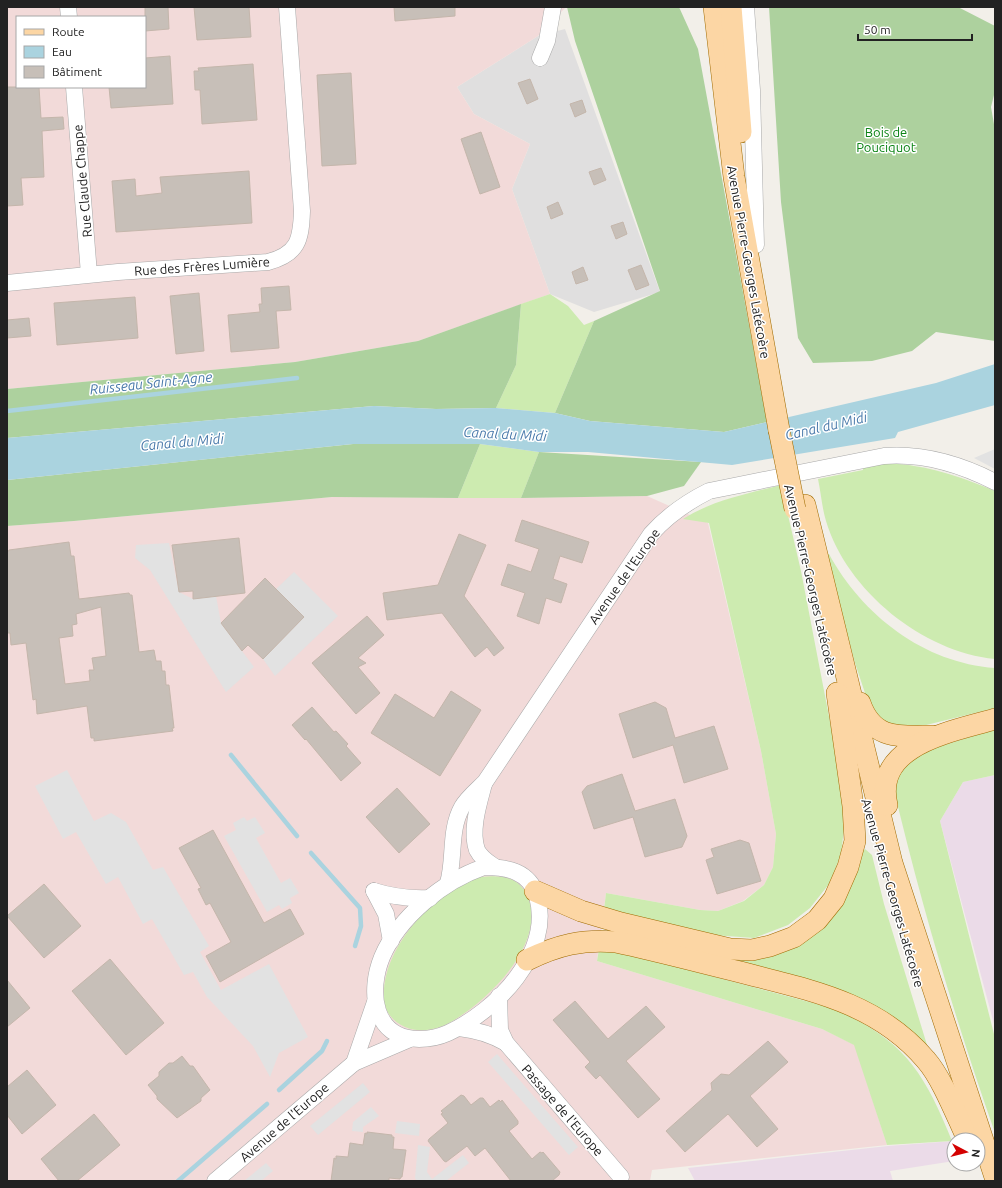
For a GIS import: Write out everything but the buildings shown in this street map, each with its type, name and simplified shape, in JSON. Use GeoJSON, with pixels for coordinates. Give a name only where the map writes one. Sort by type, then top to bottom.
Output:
{"type":"FeatureCollection","features":[{"type":"Feature","properties":{"kind":"main road"},"geometry":{"type":"LineString","coordinates":[[706,7],[712,49],[724,102]]}},
{"type":"Feature","properties":{"kind":"main road","name":"Avenue Pierre-Georges Latécoère"},"geometry":{"type":"LineString","coordinates":[[714,7],[724,102],[746,252],[772,361],[838,693],[909,953],[973,1132]]}},
{"type":"Feature","properties":{"kind":"main road","name":"Avenue Pierre-Georges Latécoère"},"geometry":{"type":"LineString","coordinates":[[731,7],[745,171],[772,361]]}},
{"type":"Feature","properties":{"kind":"main road","name":"Avenue Pierre-Georges Latécoère"},"geometry":{"type":"LineString","coordinates":[[800,507],[828,602],[892,862],[927,971],[974,1132]]}},
{"type":"Feature","properties":{"kind":"main road"},"geometry":{"type":"LineString","coordinates":[[828,602],[863,711],[869,723],[876,728],[894,736],[940,736]]}},
{"type":"Feature","properties":{"kind":"main road"},"geometry":{"type":"LineString","coordinates":[[535,892],[581,911],[620,923],[730,949],[752,950],[770,946],[794,937],[817,920],[834,899],[848,867],[854,841],[853,806],[838,693]]}},
{"type":"Feature","properties":{"kind":"main road"},"geometry":{"type":"LineString","coordinates":[[927,971],[908,884],[886,803],[885,783],[888,772],[901,756],[915,747],[940,736],[995,719]]}},
{"type":"Feature","properties":{"kind":"main road"},"geometry":{"type":"LineString","coordinates":[[527,960],[546,951],[566,945],[593,940],[616,942],[820,992],[854,1005],[884,1022],[907,1040],[927,1061],[968,1132]]}},
{"type":"Feature","properties":{"kind":"main road","name":"Avenue Pierre-Georges Latécoère"},"geometry":{"type":"LineString","coordinates":[[986,1162],[995,1177]]}},
{"type":"Feature","properties":{"kind":"street","name":"Rue des Frères Lumière"},"geometry":{"type":"LineString","coordinates":[[7,283],[89,274],[268,262],[282,258],[290,253],[298,243],[301,231],[302,211],[287,7]]}},
{"type":"Feature","properties":{"kind":"street"},"geometry":{"type":"LineString","coordinates":[[540,58],[547,41],[553,7]]}},
{"type":"Feature","properties":{"kind":"street","name":"Avenue Pierre-Georges Latécoère"},"geometry":{"type":"LineString","coordinates":[[746,7],[752,90],[756,245]]}},
{"type":"Feature","properties":{"kind":"street","name":"Rue Claude Chappe"},"geometry":{"type":"LineString","coordinates":[[74,88],[89,274]]}},
{"type":"Feature","properties":{"kind":"street","name":"Avenue de l'Europe"},"geometry":{"type":"LineString","coordinates":[[448,883],[452,870],[455,828],[462,807],[485,782],[651,534],[671,514],[693,499],[709,491],[868,458],[902,455],[953,463],[995,482]]}},
{"type":"Feature","properties":{"kind":"street","name":"Avenue de l'Europe"},"geometry":{"type":"LineString","coordinates":[[485,782],[476,817],[475,836],[477,849],[484,859],[495,867]]}},
{"type":"Feature","properties":{"kind":"street","name":"Avenue de l'Europe"},"geometry":{"type":"LineString","coordinates":[[215,1181],[354,1062],[410,1039],[442,1036],[459,1028],[480,1013],[499,996],[515,979],[527,960],[538,934],[540,918],[535,892],[530,882],[522,874],[509,868],[495,867],[484,868],[466,873],[448,883],[408,918],[391,941],[382,958],[378,972],[375,1002],[354,1062]]}},
{"type":"Feature","properties":{"kind":"street"},"geometry":{"type":"LineString","coordinates":[[391,941],[386,914],[374,891],[394,898],[430,898]]}},
{"type":"Feature","properties":{"kind":"street","name":"Passage de l'Europe"},"geometry":{"type":"LineString","coordinates":[[499,996],[500,1030],[506,1043],[621,1177]]}},
{"type":"Feature","properties":{"kind":"street","name":"Avenue de l'Europe"},"geometry":{"type":"LineString","coordinates":[[375,1002],[384,1024],[394,1033],[410,1039]]}},
{"type":"Feature","properties":{"kind":"street","name":"Passage de l'Europe"},"geometry":{"type":"LineString","coordinates":[[459,1028],[477,1030],[506,1043]]}},
{"type":"Feature","properties":{"kind":"shaded area"},"geometry":{"type":"Polygon","coordinates":[[[7,7],[566,7],[538,36],[457,87],[474,114],[530,144],[512,189],[550,294],[418,341],[295,362],[7,389],[7,7]]]}},
{"type":"Feature","properties":{"kind":"shaded area"},"geometry":{"type":"Polygon","coordinates":[[[565,29],[660,292],[594,312],[550,294],[512,189],[530,144],[474,114],[457,87],[538,36],[565,29]]]}},
{"type":"Feature","properties":{"kind":"shaded area"},"geometry":{"type":"Polygon","coordinates":[[[995,449],[995,469],[974,458],[995,449]]]}},
{"type":"Feature","properties":{"kind":"shaded area"},"geometry":{"type":"Polygon","coordinates":[[[647,496],[708,523],[761,751],[776,834],[773,867],[764,885],[743,901],[718,911],[700,910],[606,893],[597,961],[822,1029],[855,1045],[887,1145],[652,1170],[650,1181],[7,1181],[7,526],[332,497],[504,498],[647,496]]]}},
{"type":"Feature","properties":{"kind":"shaded area"},"geometry":{"type":"Polygon","coordinates":[[[169,543],[179,592],[193,599],[216,596],[221,623],[254,667],[226,692],[150,570],[135,558],[136,545],[169,543]]]}},
{"type":"Feature","properties":{"kind":"shaded area"},"geometry":{"type":"Polygon","coordinates":[[[294,572],[338,616],[275,676],[263,659],[304,617],[276,589],[294,572]]]}},
{"type":"Feature","properties":{"kind":"shaded area"},"geometry":{"type":"Polygon","coordinates":[[[67,770],[94,821],[111,813],[126,822],[153,870],[163,867],[209,946],[200,952],[221,990],[269,964],[308,1037],[279,1053],[270,1077],[253,1046],[207,997],[193,972],[184,975],[152,919],[143,924],[118,877],[106,884],[76,832],[63,839],[35,786],[67,770]]]}},
{"type":"Feature","properties":{"kind":"shaded area"},"geometry":{"type":"Polygon","coordinates":[[[995,775],[995,1028],[940,821],[963,782],[995,775]]]}},
{"type":"Feature","properties":{"kind":"shaded area"},"geometry":{"type":"Polygon","coordinates":[[[244,817],[247,821],[255,817],[265,833],[256,838],[281,883],[290,878],[299,893],[290,898],[292,903],[282,909],[279,905],[267,912],[224,836],[236,830],[233,823],[244,817]]]}},
{"type":"Feature","properties":{"kind":"shaded area"},"geometry":{"type":"Polygon","coordinates":[[[497,1054],[578,1147],[569,1155],[488,1062],[497,1054]]]}},
{"type":"Feature","properties":{"kind":"shaded area"},"geometry":{"type":"Polygon","coordinates":[[[363,1083],[370,1092],[318,1135],[310,1126],[363,1083]]]}},
{"type":"Feature","properties":{"kind":"shaded area"},"geometry":{"type":"Polygon","coordinates":[[[371,1107],[379,1116],[363,1127],[363,1132],[352,1131],[353,1122],[371,1107]]]}},
{"type":"Feature","properties":{"kind":"shaded area"},"geometry":{"type":"Polygon","coordinates":[[[397,1121],[420,1124],[419,1136],[395,1133],[397,1121]]]}},
{"type":"Feature","properties":{"kind":"shaded area"},"geometry":{"type":"Polygon","coordinates":[[[946,1142],[946,1162],[890,1171],[893,1181],[695,1181],[688,1168],[888,1146],[946,1142]]]}},
{"type":"Feature","properties":{"kind":"shaded area"},"geometry":{"type":"Polygon","coordinates":[[[418,1145],[430,1147],[427,1172],[432,1179],[463,1155],[469,1163],[446,1181],[417,1181],[415,1178],[418,1145]]]}},
{"type":"Feature","properties":{"kind":"shaded area"},"geometry":{"type":"Polygon","coordinates":[[[266,1163],[273,1171],[261,1181],[244,1181],[266,1163]]]}},
{"type":"Feature","properties":{"kind":"green space"},"geometry":{"type":"Polygon","coordinates":[[[567,7],[679,7],[698,49],[767,422],[724,432],[590,421],[555,413],[594,321],[660,291],[575,41],[567,7]]]}},
{"type":"Feature","properties":{"kind":"green space","name":"Bois de Pouciquot"},"geometry":{"type":"Polygon","coordinates":[[[769,7],[958,7],[995,26],[995,91],[991,107],[995,130],[995,341],[936,332],[912,351],[872,361],[813,363],[798,338],[781,202],[769,7]]]}},
{"type":"Feature","properties":{"kind":"green space"},"geometry":{"type":"Polygon","coordinates":[[[550,294],[568,306],[584,325],[594,321],[555,413],[496,408],[516,365],[521,304],[550,294]]]}},
{"type":"Feature","properties":{"kind":"green space"},"geometry":{"type":"Polygon","coordinates":[[[521,304],[516,365],[496,408],[436,409],[374,406],[7,438],[7,389],[295,362],[418,341],[521,304]]]}},
{"type":"Feature","properties":{"kind":"green space"},"geometry":{"type":"Polygon","coordinates":[[[353,444],[480,444],[458,498],[332,497],[7,526],[7,480],[353,444]]]}},
{"type":"Feature","properties":{"kind":"green space"},"geometry":{"type":"Polygon","coordinates":[[[480,444],[539,452],[521,498],[458,498],[480,444]]]}},
{"type":"Feature","properties":{"kind":"green space"},"geometry":{"type":"Polygon","coordinates":[[[539,452],[701,462],[684,486],[647,496],[521,498],[539,452]]]}},
{"type":"Feature","properties":{"kind":"green space"},"geometry":{"type":"Polygon","coordinates":[[[888,463],[917,466],[943,472],[995,491],[995,659],[968,654],[941,644],[915,631],[891,614],[870,594],[851,571],[836,547],[826,521],[818,479],[863,470],[863,466],[888,463]]]}},
{"type":"Feature","properties":{"kind":"green space"},"geometry":{"type":"Polygon","coordinates":[[[781,485],[801,571],[836,753],[845,819],[841,855],[829,884],[810,908],[788,925],[754,938],[713,935],[604,910],[606,893],[700,910],[718,911],[744,901],[764,885],[773,867],[776,834],[761,751],[709,523],[683,519],[694,512],[718,502],[781,485]]]}},
{"type":"Feature","properties":{"kind":"green space"},"geometry":{"type":"Polygon","coordinates":[[[829,554],[859,597],[877,616],[898,632],[920,646],[944,657],[969,664],[995,668],[995,708],[906,730],[877,719],[869,705],[855,663],[826,555],[829,554]]]}},
{"type":"Feature","properties":{"kind":"green space"},"geometry":{"type":"Polygon","coordinates":[[[995,729],[995,775],[963,782],[940,821],[995,1038],[995,1133],[966,1047],[940,961],[915,874],[893,786],[897,773],[916,754],[995,729]]]}},
{"type":"Feature","properties":{"kind":"green space"},"geometry":{"type":"Polygon","coordinates":[[[865,849],[872,855],[884,904],[927,1045],[925,1047],[907,1032],[719,961],[782,948],[865,849]]]}},
{"type":"Feature","properties":{"kind":"green space"},"geometry":{"type":"Polygon","coordinates":[[[494,876],[513,880],[522,887],[526,893],[531,912],[530,931],[522,950],[511,968],[496,986],[464,1014],[449,1023],[433,1029],[416,1030],[405,1027],[392,1018],[385,1005],[384,994],[386,975],[393,957],[403,939],[416,922],[431,907],[447,894],[464,884],[481,877],[494,876]]]}},
{"type":"Feature","properties":{"kind":"green space"},"geometry":{"type":"Polygon","coordinates":[[[599,949],[617,951],[832,1008],[856,1020],[877,1032],[894,1045],[920,1076],[942,1116],[948,1132],[946,1132],[946,1141],[887,1145],[854,1045],[822,1029],[597,961],[599,949]]]}},
{"type":"Feature","properties":{"kind":"water","name":"Canal du Midi"},"geometry":{"type":"Polygon","coordinates":[[[995,364],[995,405],[898,432],[895,438],[732,465],[588,452],[539,452],[480,444],[353,444],[7,480],[7,438],[374,406],[436,409],[496,408],[555,413],[590,421],[724,432],[936,383],[995,364]]]}},
{"type":"Feature","properties":{"kind":"waterway","name":"Ruisseau Saint-Agne"},"geometry":{"type":"LineString","coordinates":[[7,411],[297,378]]}},
{"type":"Feature","properties":{"kind":"waterway","name":"Ruisseau Saint-Agne"},"geometry":{"type":"LineString","coordinates":[[231,755],[297,836]]}},
{"type":"Feature","properties":{"kind":"waterway","name":"Ruisseau Saint-Agne"},"geometry":{"type":"LineString","coordinates":[[311,853],[360,908],[361,926],[355,946]]}},
{"type":"Feature","properties":{"kind":"waterway","name":"Ruisseau Saint-Agne"},"geometry":{"type":"LineString","coordinates":[[279,1090],[322,1051],[327,1041]]}},
{"type":"Feature","properties":{"kind":"waterway","name":"Ruisseau Saint-Agne"},"geometry":{"type":"LineString","coordinates":[[178,1181],[267,1104]]}}]}
